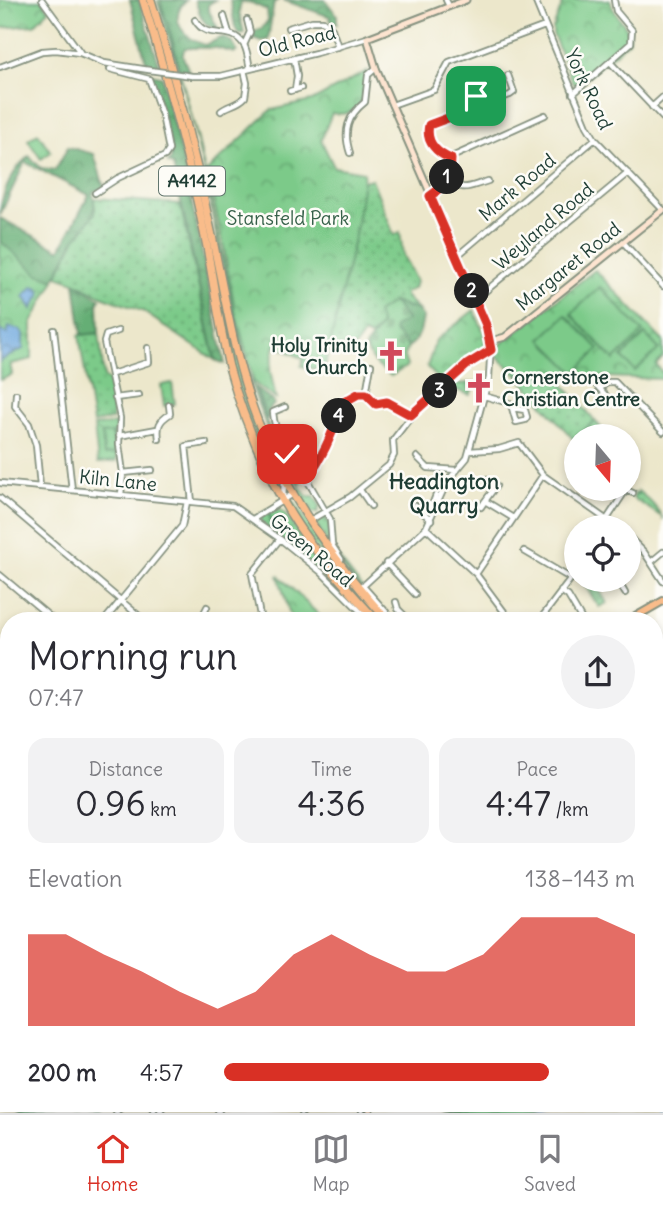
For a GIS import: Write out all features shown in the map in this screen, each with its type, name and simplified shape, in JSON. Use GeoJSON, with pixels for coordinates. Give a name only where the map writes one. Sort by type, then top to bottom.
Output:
{"type":"FeatureCollection","features":[{"type":"Feature","properties":{"kind":"highway","name":"A4142"},"geometry":{"type":"LineString","coordinates":[[143,0],[190,171],[234,384],[258,450],[283,500],[320,558],[369,612]]}},
{"type":"Feature","properties":{"kind":"highway","name":"A4142"},"geometry":{"type":"LineString","coordinates":[[150,0],[198,169],[234,349],[257,419],[284,478],[309,521],[346,573],[380,612]]}},
{"type":"Feature","properties":{"kind":"main road"},"geometry":{"type":"LineString","coordinates":[[645,612],[663,601]]}},
{"type":"Feature","properties":{"kind":"street"},"geometry":{"type":"LineString","coordinates":[[42,0],[80,53]]}},
{"type":"Feature","properties":{"kind":"street","name":"Old Road"},"geometry":{"type":"LineString","coordinates":[[0,67],[42,51],[80,53],[104,63],[149,71],[212,77],[338,47],[367,38],[447,3],[466,0]]}},
{"type":"Feature","properties":{"kind":"street","name":"York Road"},"geometry":{"type":"LineString","coordinates":[[535,0],[573,94],[595,139],[663,210]]}},
{"type":"Feature","properties":{"kind":"street"},"geometry":{"type":"LineString","coordinates":[[573,94],[628,47],[633,39],[632,30],[616,11],[614,0]]}},
{"type":"Feature","properties":{"kind":"street"},"geometry":{"type":"LineString","coordinates":[[223,16],[229,33],[244,45]]}},
{"type":"Feature","properties":{"kind":"street"},"geometry":{"type":"LineString","coordinates":[[195,20],[200,29],[207,33],[229,33]]}},
{"type":"Feature","properties":{"kind":"street"},"geometry":{"type":"LineString","coordinates":[[221,111],[237,105],[245,97],[247,69],[244,45],[250,32],[247,20]]}},
{"type":"Feature","properties":{"kind":"street"},"geometry":{"type":"LineString","coordinates":[[288,28],[312,21],[323,21],[332,29],[338,47]]}},
{"type":"Feature","properties":{"kind":"street"},"geometry":{"type":"LineString","coordinates":[[392,105],[434,90],[449,62],[545,26]]}},
{"type":"Feature","properties":{"kind":"street"},"geometry":{"type":"LineString","coordinates":[[363,586],[426,528],[447,482],[470,451],[489,379],[491,350],[491,341],[476,299],[376,68],[367,38]]}},
{"type":"Feature","properties":{"kind":"street"},"geometry":{"type":"LineString","coordinates":[[294,58],[297,76],[295,90]]}},
{"type":"Feature","properties":{"kind":"street"},"geometry":{"type":"LineString","coordinates":[[610,62],[663,118]]}},
{"type":"Feature","properties":{"kind":"street"},"geometry":{"type":"LineString","coordinates":[[129,67],[129,76]]}},
{"type":"Feature","properties":{"kind":"street"},"geometry":{"type":"LineString","coordinates":[[350,153],[345,132],[355,111],[365,103],[368,75],[376,68]]}},
{"type":"Feature","properties":{"kind":"street"},"geometry":{"type":"LineString","coordinates":[[95,193],[118,178],[165,156],[169,150],[162,115],[149,79],[110,69]]}},
{"type":"Feature","properties":{"kind":"street"},"geometry":{"type":"LineString","coordinates":[[451,159],[436,150],[428,130],[433,122],[510,95],[514,92],[508,75]]}},
{"type":"Feature","properties":{"kind":"street"},"geometry":{"type":"LineString","coordinates":[[475,93],[480,106]]}},
{"type":"Feature","properties":{"kind":"street"},"geometry":{"type":"LineString","coordinates":[[652,107],[663,97]]}},
{"type":"Feature","properties":{"kind":"street"},"geometry":{"type":"LineString","coordinates":[[456,104],[459,114]]}},
{"type":"Feature","properties":{"kind":"street"},"geometry":{"type":"LineString","coordinates":[[451,159],[545,115]]}},
{"type":"Feature","properties":{"kind":"street","name":"Mark Road"},"geometry":{"type":"LineString","coordinates":[[456,256],[595,139]]}},
{"type":"Feature","properties":{"kind":"street"},"geometry":{"type":"LineString","coordinates":[[430,196],[446,180],[451,159]]}},
{"type":"Feature","properties":{"kind":"street","name":"Weyland Road"},"geometry":{"type":"LineString","coordinates":[[476,299],[628,173]]}},
{"type":"Feature","properties":{"kind":"street"},"geometry":{"type":"LineString","coordinates":[[446,180],[460,189],[488,181]]}},
{"type":"Feature","properties":{"kind":"street","name":"Margaret Road"},"geometry":{"type":"LineString","coordinates":[[491,341],[505,337],[663,210]]}},
{"type":"Feature","properties":{"kind":"street"},"geometry":{"type":"LineString","coordinates":[[623,243],[663,286]]}},
{"type":"Feature","properties":{"kind":"street"},"geometry":{"type":"LineString","coordinates":[[54,330],[72,490]]}},
{"type":"Feature","properties":{"kind":"street"},"geometry":{"type":"LineString","coordinates":[[118,331],[106,335],[104,342],[120,418],[123,473],[121,495]]}},
{"type":"Feature","properties":{"kind":"street"},"geometry":{"type":"LineString","coordinates":[[112,374],[149,362],[148,348]]}},
{"type":"Feature","properties":{"kind":"street"},"geometry":{"type":"LineString","coordinates":[[309,521],[360,490],[394,459],[393,440],[411,415],[468,364],[491,350]]}},
{"type":"Feature","properties":{"kind":"street"},"geometry":{"type":"LineString","coordinates":[[366,394],[371,365]]}},
{"type":"Feature","properties":{"kind":"street"},"geometry":{"type":"LineString","coordinates":[[591,379],[608,398]]}},
{"type":"Feature","properties":{"kind":"street"},"geometry":{"type":"LineString","coordinates":[[599,388],[609,382],[615,382],[663,432]]}},
{"type":"Feature","properties":{"kind":"street"},"geometry":{"type":"LineString","coordinates":[[16,394],[15,406],[29,424],[36,445],[40,486]]}},
{"type":"Feature","properties":{"kind":"street"},"geometry":{"type":"LineString","coordinates":[[306,478],[329,444],[344,402],[358,394],[366,394],[376,404],[387,402],[411,415]]}},
{"type":"Feature","properties":{"kind":"street"},"geometry":{"type":"LineString","coordinates":[[115,398],[139,395]]}},
{"type":"Feature","properties":{"kind":"street"},"geometry":{"type":"LineString","coordinates":[[484,396],[509,404],[512,408]]}},
{"type":"Feature","properties":{"kind":"street"},"geometry":{"type":"LineString","coordinates":[[159,439],[157,429],[160,421],[170,414],[169,405]]}},
{"type":"Feature","properties":{"kind":"street","name":"Green Road"},"geometry":{"type":"LineString","coordinates":[[285,407],[273,412],[275,425],[292,463],[306,478],[332,524],[333,548],[386,612]]}},
{"type":"Feature","properties":{"kind":"street"},"geometry":{"type":"LineString","coordinates":[[119,436],[157,429]]}},
{"type":"Feature","properties":{"kind":"street"},"geometry":{"type":"LineString","coordinates":[[112,612],[182,526],[189,502],[186,446],[206,443]]}},
{"type":"Feature","properties":{"kind":"street"},"geometry":{"type":"LineString","coordinates":[[470,451],[499,449],[519,443],[543,475],[601,515]]}},
{"type":"Feature","properties":{"kind":"street"},"geometry":{"type":"LineString","coordinates":[[417,457],[428,468],[457,470]]}},
{"type":"Feature","properties":{"kind":"street"},"geometry":{"type":"LineString","coordinates":[[123,473],[152,470]]}},
{"type":"Feature","properties":{"kind":"street"},"geometry":{"type":"LineString","coordinates":[[476,574],[543,475]]}},
{"type":"Feature","properties":{"kind":"street"},"geometry":{"type":"LineString","coordinates":[[283,500],[284,478]]}},
{"type":"Feature","properties":{"kind":"street"},"geometry":{"type":"LineString","coordinates":[[477,504],[481,507],[496,486],[487,479]]}},
{"type":"Feature","properties":{"kind":"street","name":"Kiln Lane"},"geometry":{"type":"LineString","coordinates":[[0,483],[233,506]]}},
{"type":"Feature","properties":{"kind":"street"},"geometry":{"type":"LineString","coordinates":[[360,490],[371,506]]}},
{"type":"Feature","properties":{"kind":"street"},"geometry":{"type":"LineString","coordinates":[[253,519],[293,494]]}},
{"type":"Feature","properties":{"kind":"street"},"geometry":{"type":"LineString","coordinates":[[436,495],[432,505],[437,507]]}},
{"type":"Feature","properties":{"kind":"street"},"geometry":{"type":"LineString","coordinates":[[0,498],[134,612]]}},
{"type":"Feature","properties":{"kind":"street"},"geometry":{"type":"LineString","coordinates":[[485,501],[513,518]]}},
{"type":"Feature","properties":{"kind":"street"},"geometry":{"type":"LineString","coordinates":[[415,505],[431,520]]}},
{"type":"Feature","properties":{"kind":"street","name":"Green Road"},"geometry":{"type":"LineString","coordinates":[[233,506],[321,572],[361,612]]}},
{"type":"Feature","properties":{"kind":"street"},"geometry":{"type":"LineString","coordinates":[[426,528],[476,574],[504,612]]}},
{"type":"Feature","properties":{"kind":"street"},"geometry":{"type":"LineString","coordinates":[[259,612],[252,574],[280,539]]}},
{"type":"Feature","properties":{"kind":"street"},"geometry":{"type":"LineString","coordinates":[[524,551],[564,574]]}},
{"type":"Feature","properties":{"kind":"street"},"geometry":{"type":"LineString","coordinates":[[641,551],[663,581]]}},
{"type":"Feature","properties":{"kind":"street"},"geometry":{"type":"LineString","coordinates":[[651,562],[663,552]]}},
{"type":"Feature","properties":{"kind":"street"},"geometry":{"type":"LineString","coordinates":[[386,563],[404,587],[415,594]]}},
{"type":"Feature","properties":{"kind":"street"},"geometry":{"type":"LineString","coordinates":[[0,575],[44,612]]}},
{"type":"Feature","properties":{"kind":"street"},"geometry":{"type":"LineString","coordinates":[[546,612],[564,587]]}},
{"type":"Feature","properties":{"kind":"street"},"geometry":{"type":"LineString","coordinates":[[561,591],[568,596],[577,612]]}},
{"type":"Feature","properties":{"kind":"street"},"geometry":{"type":"LineString","coordinates":[[396,602],[401,612]]}},
{"type":"Feature","properties":{"kind":"street"},"geometry":{"type":"LineString","coordinates":[[204,612],[207,607]]}},
{"type":"Feature","properties":{"kind":"green space"},"geometry":{"type":"Polygon","coordinates":[[[0,0],[42,0],[49,10],[34,25],[0,28],[0,0]]]}},
{"type":"Feature","properties":{"kind":"green space"},"geometry":{"type":"Polygon","coordinates":[[[130,0],[139,0],[160,68],[147,66],[130,0]]]}},
{"type":"Feature","properties":{"kind":"green space"},"geometry":{"type":"Polygon","coordinates":[[[157,0],[166,19],[198,140],[247,369],[227,292],[196,136],[157,0]]]}},
{"type":"Feature","properties":{"kind":"green space"},"geometry":{"type":"Polygon","coordinates":[[[160,0],[186,0],[180,7],[178,21],[190,38],[205,45],[223,37],[232,42],[237,51],[235,53],[217,48],[185,48],[183,57],[189,73],[179,70],[160,0]]]}},
{"type":"Feature","properties":{"kind":"green space"},"geometry":{"type":"Polygon","coordinates":[[[195,0],[215,0],[208,5],[208,9],[218,29],[205,23],[195,0]]]}},
{"type":"Feature","properties":{"kind":"green space"},"geometry":{"type":"Polygon","coordinates":[[[230,0],[279,0],[274,2],[268,40],[259,41],[249,34],[262,28],[268,20],[267,10],[252,3],[241,2],[239,12],[244,33],[239,34],[230,0]]]}},
{"type":"Feature","properties":{"kind":"green space"},"geometry":{"type":"Polygon","coordinates":[[[283,0],[325,0],[337,15],[337,24],[330,20],[331,17],[283,0]]]}},
{"type":"Feature","properties":{"kind":"green space"},"geometry":{"type":"Polygon","coordinates":[[[564,0],[610,0],[629,36],[628,42],[577,86],[573,84],[553,34],[564,0]]]}},
{"type":"Feature","properties":{"kind":"green space","name":"Stansfeld Park"},"geometry":{"type":"Polygon","coordinates":[[[367,71],[360,103],[350,112],[332,113],[321,140],[334,167],[364,172],[356,230],[324,371],[301,366],[304,359],[275,345],[270,370],[276,399],[254,383],[235,310],[207,171],[271,110],[312,101],[367,71]]]}},
{"type":"Feature","properties":{"kind":"green space"},"geometry":{"type":"Polygon","coordinates":[[[151,74],[162,76],[185,170],[225,364],[215,360],[173,165],[168,163],[171,159],[171,147],[151,74]]]}},
{"type":"Feature","properties":{"kind":"green space"},"geometry":{"type":"Polygon","coordinates":[[[176,96],[189,141],[242,380],[239,383],[242,383],[282,489],[280,484],[277,485],[247,416],[233,371],[237,371],[233,370],[176,96]]]}},
{"type":"Feature","properties":{"kind":"green space"},"geometry":{"type":"Polygon","coordinates":[[[38,133],[51,152],[41,159],[28,140],[38,133]]]}},
{"type":"Feature","properties":{"kind":"green space"},"geometry":{"type":"Polygon","coordinates":[[[68,147],[94,154],[104,187],[93,192],[95,213],[74,241],[32,322],[32,359],[10,364],[12,375],[0,380],[0,218],[60,250],[89,195],[25,162],[0,215],[2,199],[13,175],[29,156],[41,168],[55,170],[68,147]]]}},
{"type":"Feature","properties":{"kind":"green space"},"geometry":{"type":"Polygon","coordinates":[[[372,179],[394,235],[400,232],[403,255],[416,281],[414,288],[405,293],[405,296],[418,310],[393,302],[381,326],[371,337],[364,334],[354,348],[345,345],[328,353],[356,230],[363,181],[372,179]]]}},
{"type":"Feature","properties":{"kind":"green space"},"geometry":{"type":"Polygon","coordinates":[[[94,198],[180,204],[215,360],[142,311],[57,276],[74,241],[95,213],[94,198]]]}},
{"type":"Feature","properties":{"kind":"green space"},"geometry":{"type":"Polygon","coordinates":[[[0,241],[38,274],[55,280],[32,322],[32,359],[10,364],[12,375],[0,380],[0,241]]]}},
{"type":"Feature","properties":{"kind":"green space"},"geometry":{"type":"Polygon","coordinates":[[[595,270],[663,341],[663,357],[656,365],[663,373],[663,379],[516,374],[495,354],[502,343],[595,270]]]}},
{"type":"Feature","properties":{"kind":"green space"},"geometry":{"type":"Polygon","coordinates":[[[75,283],[100,299],[99,333],[82,335],[75,283]]]}},
{"type":"Feature","properties":{"kind":"green space"},"geometry":{"type":"Polygon","coordinates":[[[600,287],[643,332],[614,360],[571,314],[600,287]]]}},
{"type":"Feature","properties":{"kind":"green space"},"geometry":{"type":"Polygon","coordinates":[[[393,302],[418,310],[423,317],[419,334],[408,347],[394,331],[394,327],[407,319],[393,302]]]}},
{"type":"Feature","properties":{"kind":"green space"},"geometry":{"type":"Polygon","coordinates":[[[393,302],[407,320],[394,327],[394,331],[408,347],[404,357],[407,366],[391,376],[374,363],[365,347],[381,326],[377,313],[393,302]]]}},
{"type":"Feature","properties":{"kind":"green space"},"geometry":{"type":"Polygon","coordinates":[[[474,310],[485,335],[485,349],[443,384],[427,367],[436,340],[474,310]]]}},
{"type":"Feature","properties":{"kind":"green space"},"geometry":{"type":"Polygon","coordinates":[[[566,315],[599,349],[575,373],[541,339],[566,315]]]}},
{"type":"Feature","properties":{"kind":"green space"},"geometry":{"type":"Polygon","coordinates":[[[99,333],[104,377],[109,381],[113,419],[93,423],[79,335],[99,333]]]}},
{"type":"Feature","properties":{"kind":"green space"},"geometry":{"type":"Polygon","coordinates":[[[645,334],[659,349],[635,371],[622,357],[645,334]]]}},
{"type":"Feature","properties":{"kind":"green space"},"geometry":{"type":"Polygon","coordinates":[[[247,371],[277,450],[284,463],[301,481],[300,485],[284,465],[276,449],[247,371]]]}},
{"type":"Feature","properties":{"kind":"green space"},"geometry":{"type":"Polygon","coordinates":[[[518,376],[557,377],[595,421],[591,424],[564,424],[564,429],[518,376]]]}},
{"type":"Feature","properties":{"kind":"green space"},"geometry":{"type":"Polygon","coordinates":[[[476,382],[470,395],[450,388],[452,385],[476,382]]]}},
{"type":"Feature","properties":{"kind":"green space"},"geometry":{"type":"Polygon","coordinates":[[[172,383],[175,404],[164,406],[161,385],[172,383]]]}},
{"type":"Feature","properties":{"kind":"green space"},"geometry":{"type":"Polygon","coordinates":[[[256,388],[273,401],[267,419],[256,388]]]}},
{"type":"Feature","properties":{"kind":"green space"},"geometry":{"type":"Polygon","coordinates":[[[116,424],[114,437],[117,461],[98,463],[94,426],[116,424]]]}},
{"type":"Feature","properties":{"kind":"green space"},"geometry":{"type":"Polygon","coordinates":[[[112,433],[115,454],[104,455],[102,434],[112,433]]]}},
{"type":"Feature","properties":{"kind":"green space"},"geometry":{"type":"Polygon","coordinates":[[[300,487],[307,496],[314,496],[320,506],[317,513],[308,512],[295,491],[300,487]]]}},
{"type":"Feature","properties":{"kind":"green space"},"geometry":{"type":"Polygon","coordinates":[[[641,494],[659,511],[662,517],[638,501],[641,501],[641,494]]]}},
{"type":"Feature","properties":{"kind":"green space"},"geometry":{"type":"Polygon","coordinates":[[[291,501],[345,576],[376,612],[371,612],[329,564],[295,514],[291,501]]]}},
{"type":"Feature","properties":{"kind":"green space"},"geometry":{"type":"Polygon","coordinates":[[[276,508],[284,512],[324,566],[366,612],[261,522],[261,514],[267,510],[274,527],[268,510],[276,508]]]}},
{"type":"Feature","properties":{"kind":"green space"},"geometry":{"type":"Polygon","coordinates":[[[325,516],[329,523],[331,548],[384,612],[372,603],[350,576],[330,547],[316,523],[317,518],[325,516]]]}},
{"type":"Feature","properties":{"kind":"green space"},"geometry":{"type":"Polygon","coordinates":[[[278,575],[316,612],[289,612],[278,575]]]}},
{"type":"Feature","properties":{"kind":"green space"},"geometry":{"type":"Polygon","coordinates":[[[589,592],[601,592],[607,603],[599,607],[589,592]]]}},
{"type":"Feature","properties":{"kind":"green space"},"geometry":{"type":"Polygon","coordinates":[[[101,1112],[101,1113],[17,1113],[101,1112]]]}},
{"type":"Feature","properties":{"kind":"green space"},"geometry":{"type":"Polygon","coordinates":[[[446,1112],[532,1112],[530,1113],[442,1113],[446,1112]]]}},
{"type":"Feature","properties":{"kind":"water"},"geometry":{"type":"Polygon","coordinates":[[[33,286],[39,288],[41,294],[32,309],[24,296],[33,286]]]}},
{"type":"Feature","properties":{"kind":"water"},"geometry":{"type":"Polygon","coordinates":[[[9,327],[20,330],[23,334],[23,349],[0,361],[0,330],[7,334],[9,327]]]}},
{"type":"Feature","properties":{"kind":"place","name":"Holy Trinity Church"},"geometry":{"type":"Point","coordinates":[391,356]}},
{"type":"Feature","properties":{"kind":"place","name":"Cornerstone Christian Centre"},"geometry":{"type":"Point","coordinates":[479,388]}},
{"type":"Feature","properties":{"kind":"district","name":"Headington Quarry"},"geometry":{"type":"Point","coordinates":[444,494]}},
{"type":"Feature","properties":{"kind":"route"},"geometry":{"type":"LineString","coordinates":[[287,454],[306,478],[318,463],[333,435],[344,402],[358,394],[366,394],[376,404],[387,402],[411,415],[459,371],[491,350],[491,341],[476,299],[430,196],[446,180],[451,159],[440,155],[436,150],[428,135],[429,125],[480,106],[476,96]]}}]}
